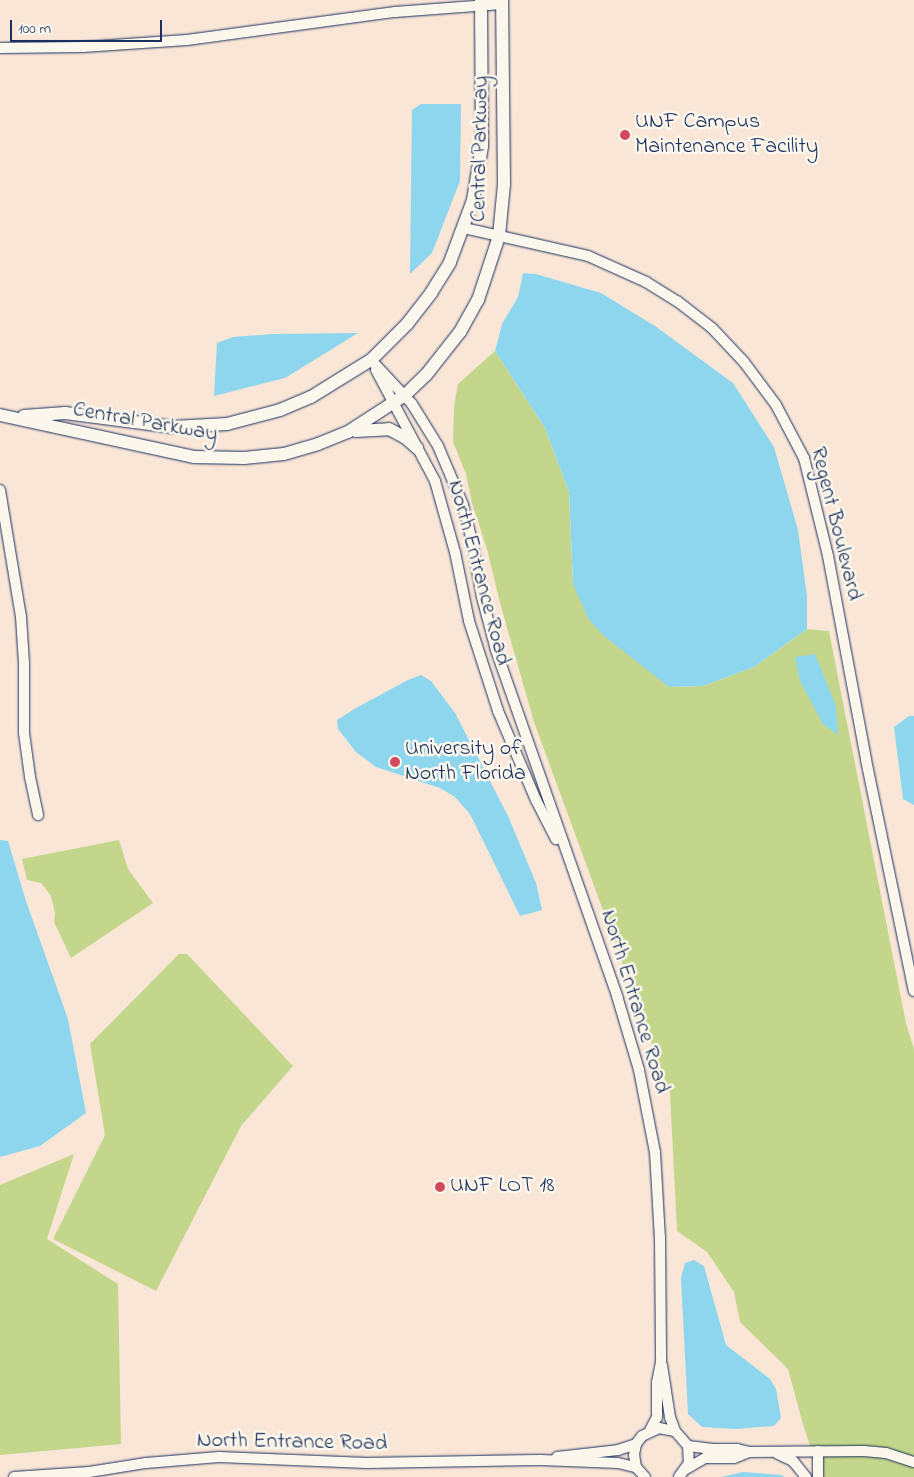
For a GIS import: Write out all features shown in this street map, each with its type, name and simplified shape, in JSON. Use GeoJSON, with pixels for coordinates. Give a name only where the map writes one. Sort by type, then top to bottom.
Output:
{"type":"FeatureCollection","features":[{"type":"Feature","properties":{"kind":"street"},"geometry":{"type":"LineString","coordinates":[[0,48],[83,47],[187,40],[385,13],[502,2]]}},
{"type":"Feature","properties":{"kind":"street","name":"Central Parkway"},"geometry":{"type":"LineString","coordinates":[[4,416],[194,457],[244,458],[284,454],[348,432],[405,395],[426,375],[460,332],[478,300],[499,236],[504,184],[502,2]]}},
{"type":"Feature","properties":{"kind":"street","name":"Central Parkway"},"geometry":{"type":"LineString","coordinates":[[4,416],[64,413],[167,426],[200,427],[227,424],[280,410],[311,397],[371,360],[408,324],[431,293],[450,262],[473,200],[482,146],[481,3]]}},
{"type":"Feature","properties":{"kind":"street","name":"Regent Boulevard"},"geometry":{"type":"LineString","coordinates":[[464,228],[544,244],[588,256],[646,282],[677,301],[712,328],[744,362],[776,406],[804,458],[828,556],[914,991]]}},
{"type":"Feature","properties":{"kind":"street","name":"North Entrance Road"},"geometry":{"type":"LineString","coordinates":[[371,360],[405,395],[438,446],[463,505],[482,597],[513,704],[547,794],[569,864],[629,1034],[655,1152],[660,1238],[661,1362]]}},
{"type":"Feature","properties":{"kind":"street","name":"North Entrance Road"},"geometry":{"type":"LineString","coordinates":[[371,360],[392,404],[435,482],[444,507],[469,622],[498,711],[536,800],[569,864]]}},
{"type":"Feature","properties":{"kind":"street"},"geometry":{"type":"LineString","coordinates":[[348,432],[389,429],[406,438],[417,448]]}},
{"type":"Feature","properties":{"kind":"street"},"geometry":{"type":"LineString","coordinates":[[0,490],[21,617],[24,663],[24,733],[38,815]]}},
{"type":"Feature","properties":{"kind":"street"},"geometry":{"type":"LineString","coordinates":[[484,669],[492,658],[495,645]]}},
{"type":"Feature","properties":{"kind":"street"},"geometry":{"type":"LineString","coordinates":[[650,1430],[657,1417],[657,1382],[661,1362]]}},
{"type":"Feature","properties":{"kind":"street"},"geometry":{"type":"LineString","coordinates":[[661,1362],[666,1383],[670,1417],[675,1431],[688,1446],[690,1457],[683,1473]]}},
{"type":"Feature","properties":{"kind":"street"},"geometry":{"type":"LineString","coordinates":[[645,1477],[636,1467],[634,1455],[636,1444],[650,1430],[659,1428],[675,1431]]}},
{"type":"Feature","properties":{"kind":"street"},"geometry":{"type":"LineString","coordinates":[[541,1460],[618,1450],[636,1444]]}},
{"type":"Feature","properties":{"kind":"street"},"geometry":{"type":"LineString","coordinates":[[688,1446],[711,1449],[737,1448],[749,1452],[818,1451],[886,1453],[914,1462]]}},
{"type":"Feature","properties":{"kind":"street"},"geometry":{"type":"LineString","coordinates":[[818,1451],[818,1477]]}},
{"type":"Feature","properties":{"kind":"street"},"geometry":{"type":"LineString","coordinates":[[683,1473],[696,1461],[705,1458],[734,1458],[749,1452]]}},
{"type":"Feature","properties":{"kind":"street"},"geometry":{"type":"LineString","coordinates":[[772,1452],[793,1460],[806,1477]]}},
{"type":"Feature","properties":{"kind":"street","name":"North Entrance Road"},"geometry":{"type":"LineString","coordinates":[[14,1477],[89,1472],[146,1463],[219,1457],[368,1463],[541,1460]]}},
{"type":"Feature","properties":{"kind":"street"},"geometry":{"type":"LineString","coordinates":[[541,1460],[618,1463],[636,1467]]}},
{"type":"Feature","properties":{"kind":"shaded area"},"geometry":{"type":"Polygon","coordinates":[[[0,0],[914,0],[914,1049],[906,1023],[829,631],[807,629],[806,620],[601,293],[536,274],[523,273],[518,297],[502,324],[495,351],[483,362],[564,594],[914,1477],[0,1477],[0,0]]]}},
{"type":"Feature","properties":{"kind":"green space"},"geometry":{"type":"Polygon","coordinates":[[[495,351],[545,428],[569,492],[573,584],[669,687],[703,686],[754,667],[807,629],[829,631],[906,1023],[914,1049],[914,1477],[821,1477],[804,1428],[788,1369],[740,1322],[734,1292],[707,1252],[677,1231],[670,1093],[534,722],[500,603],[487,549],[472,503],[466,474],[453,442],[454,406],[458,384],[495,351]]]}},
{"type":"Feature","properties":{"kind":"green space"},"geometry":{"type":"Polygon","coordinates":[[[119,840],[128,869],[153,903],[71,958],[54,922],[55,913],[51,896],[41,883],[27,880],[22,859],[119,840]]]}},
{"type":"Feature","properties":{"kind":"green space"},"geometry":{"type":"Polygon","coordinates":[[[179,954],[187,954],[293,1066],[241,1126],[156,1291],[53,1239],[105,1135],[90,1044],[179,954]]]}},
{"type":"Feature","properties":{"kind":"green space"},"geometry":{"type":"Polygon","coordinates":[[[74,1154],[47,1239],[118,1284],[121,1444],[0,1455],[0,1185],[74,1154]]]}},
{"type":"Feature","properties":{"kind":"water"},"geometry":{"type":"Polygon","coordinates":[[[421,104],[461,104],[460,181],[432,253],[410,274],[412,110],[421,104]]]}},
{"type":"Feature","properties":{"kind":"water"},"geometry":{"type":"Polygon","coordinates":[[[523,273],[536,274],[601,293],[655,326],[733,383],[774,447],[798,530],[807,596],[807,629],[754,667],[703,686],[669,687],[604,636],[589,620],[573,584],[569,492],[545,428],[495,351],[502,324],[518,297],[523,273]]]}},
{"type":"Feature","properties":{"kind":"water"},"geometry":{"type":"Polygon","coordinates":[[[358,333],[285,378],[214,396],[217,343],[233,337],[272,334],[358,333]]]}},
{"type":"Feature","properties":{"kind":"water"},"geometry":{"type":"Polygon","coordinates":[[[815,654],[836,706],[838,735],[823,724],[800,681],[795,657],[815,654]]]}},
{"type":"Feature","properties":{"kind":"water"},"geometry":{"type":"Polygon","coordinates":[[[421,675],[431,681],[455,713],[508,816],[536,883],[542,910],[520,916],[470,814],[455,797],[440,788],[376,767],[356,752],[338,729],[337,720],[408,680],[421,675]]]}},
{"type":"Feature","properties":{"kind":"water"},"geometry":{"type":"Polygon","coordinates":[[[909,716],[914,716],[914,805],[903,799],[894,727],[909,716]]]}},
{"type":"Feature","properties":{"kind":"water"},"geometry":{"type":"Polygon","coordinates":[[[0,840],[8,841],[26,901],[68,1019],[86,1113],[40,1146],[0,1157],[0,840]]]}},
{"type":"Feature","properties":{"kind":"water"},"geometry":{"type":"Polygon","coordinates":[[[694,1260],[704,1266],[726,1345],[770,1379],[776,1389],[781,1418],[774,1426],[735,1429],[702,1427],[688,1414],[681,1278],[685,1263],[694,1260]]]}},
{"type":"Feature","properties":{"kind":"water"},"geometry":{"type":"Polygon","coordinates":[[[743,1472],[782,1475],[784,1477],[721,1477],[743,1472]]]}},
{"type":"Feature","properties":{"kind":"place","name":"UNF Campus Maintenance Facility"},"geometry":{"type":"Point","coordinates":[625,135]}},
{"type":"Feature","properties":{"kind":"place","name":"University of North Florida"},"geometry":{"type":"Point","coordinates":[395,762]}},
{"type":"Feature","properties":{"kind":"place","name":"UNF LOT 18"},"geometry":{"type":"Point","coordinates":[440,1187]}}]}
